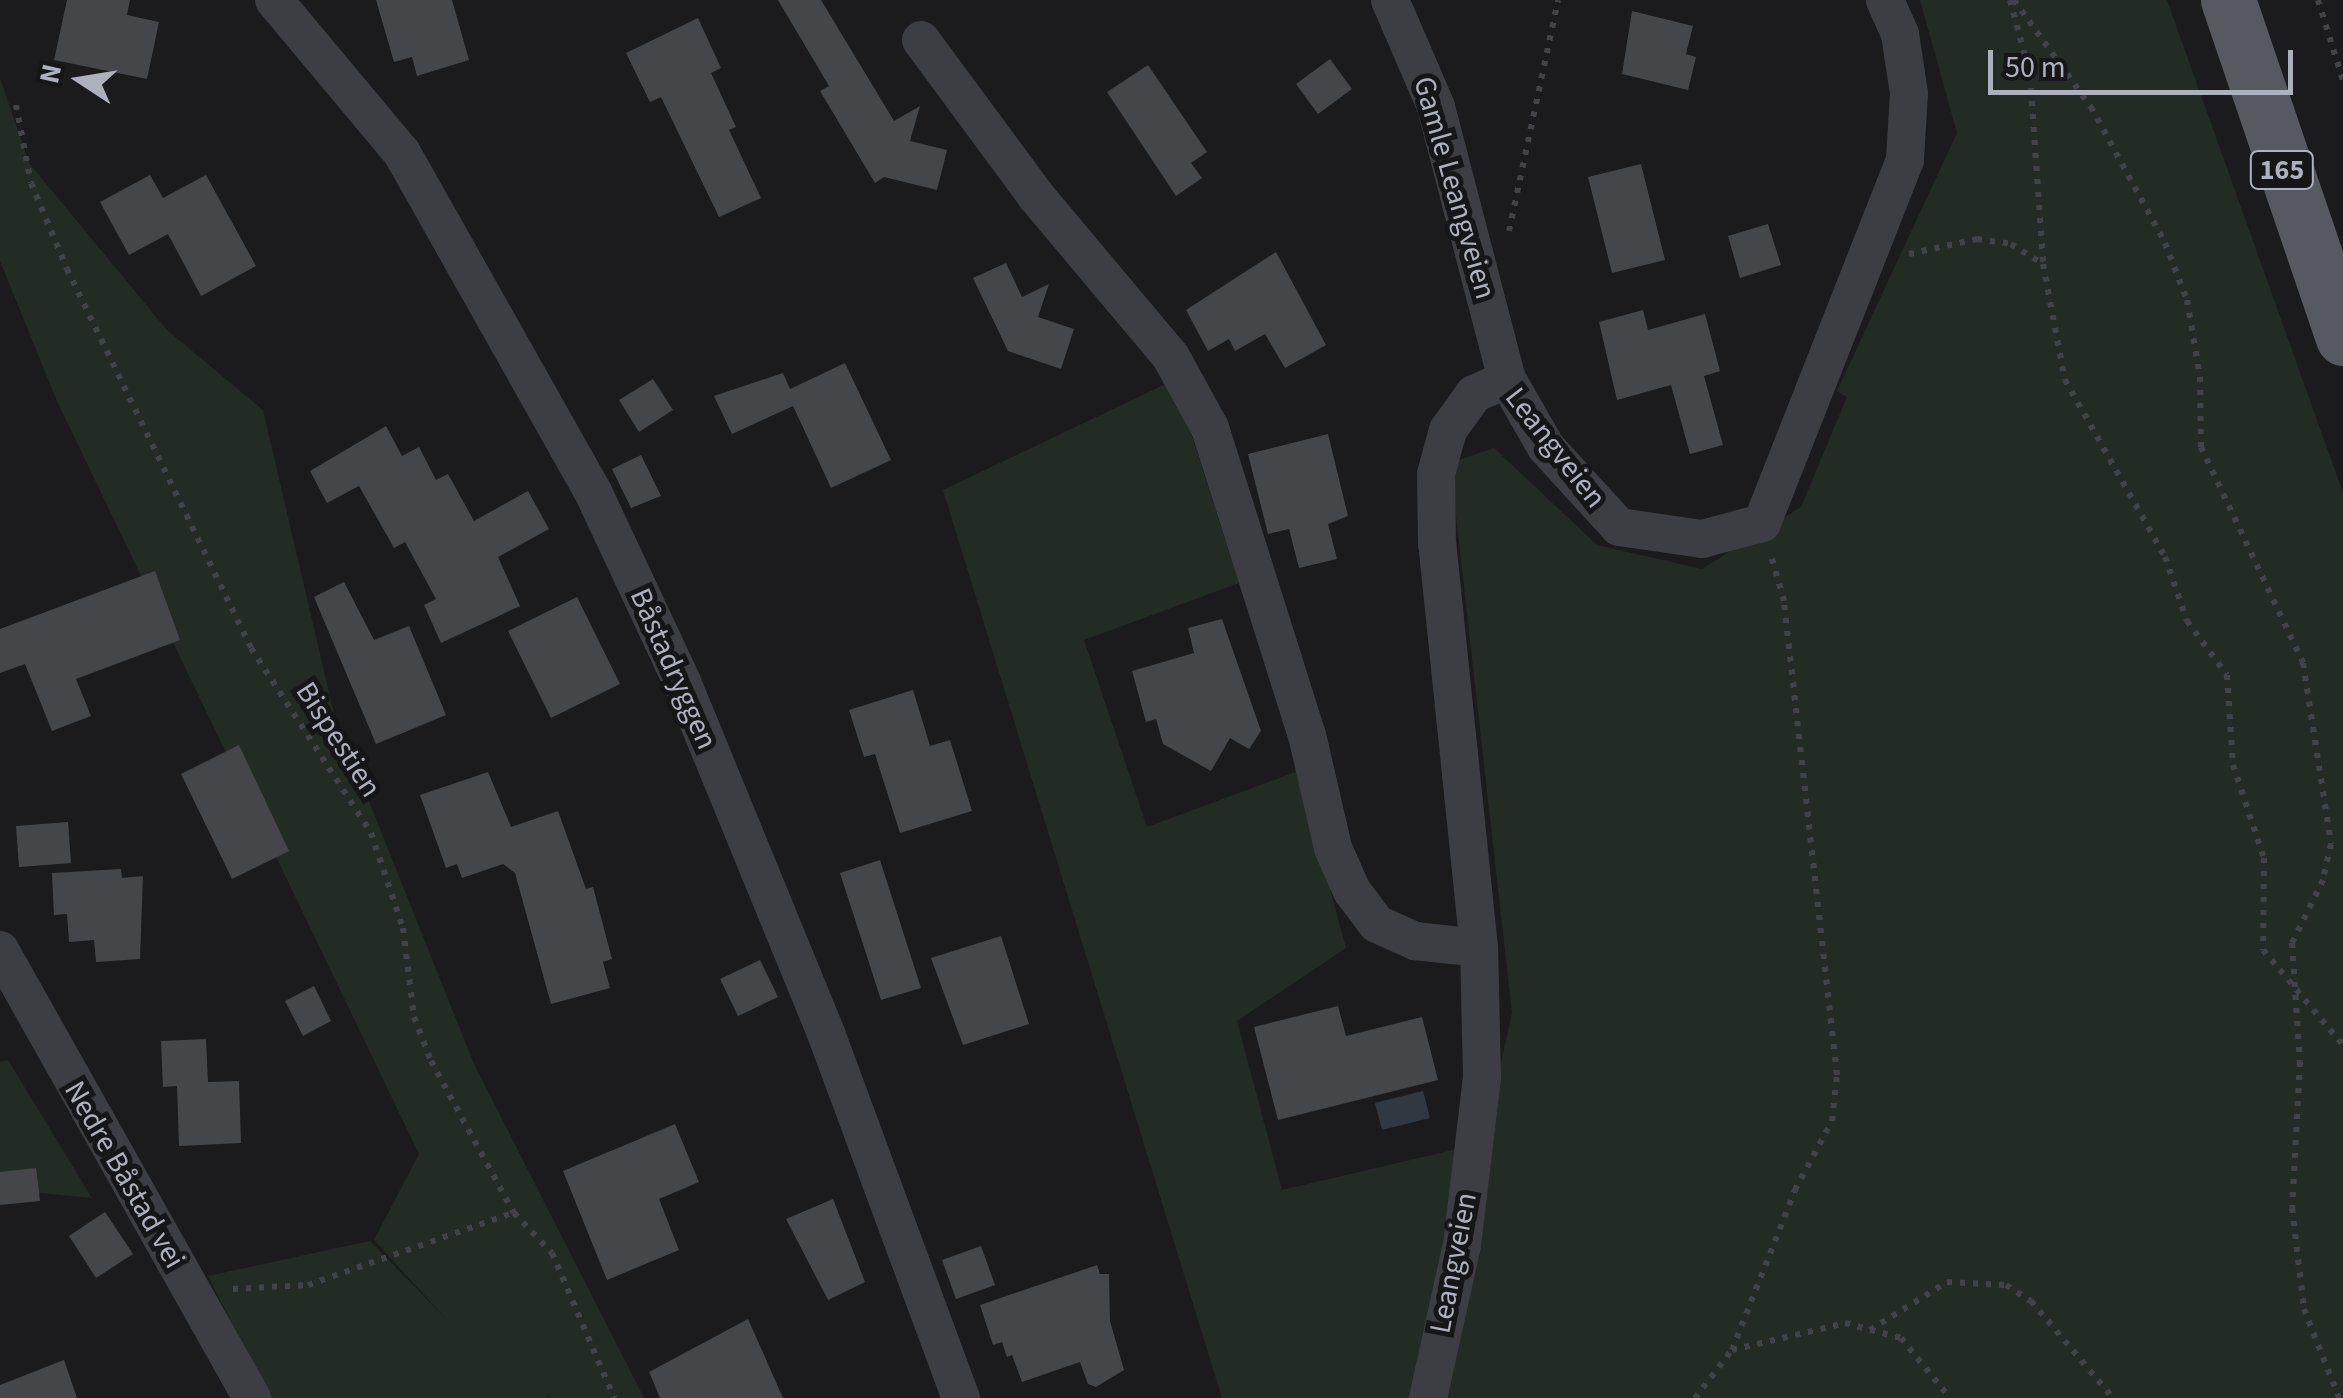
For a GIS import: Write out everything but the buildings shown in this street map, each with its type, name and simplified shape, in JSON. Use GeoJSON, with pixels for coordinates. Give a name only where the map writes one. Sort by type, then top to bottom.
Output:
{"type":"FeatureCollection","features":[{"type":"Feature","properties":{"kind":"main road","name":"165"},"geometry":{"type":"LineString","coordinates":[[2228,0],[2343,338]]}},
{"type":"Feature","properties":{"kind":"street","name":"Båstadryggen"},"geometry":{"type":"LineString","coordinates":[[274,0],[402,153],[594,494],[682,682],[820,1018],[961,1398]]}},
{"type":"Feature","properties":{"kind":"street","name":"Gamle Leangveien"},"geometry":{"type":"LineString","coordinates":[[1390,0],[1436,107],[1507,379]]}},
{"type":"Feature","properties":{"kind":"street"},"geometry":{"type":"LineString","coordinates":[[1762,522],[1905,160],[1907,126],[1900,34],[1886,0]]}},
{"type":"Feature","properties":{"kind":"street"},"geometry":{"type":"LineString","coordinates":[[921,40],[1036,196],[1171,357],[1210,428],[1352,891],[1377,924],[1416,942],[1479,948]]}},
{"type":"Feature","properties":{"kind":"street","name":"Leangveien"},"geometry":{"type":"LineString","coordinates":[[1428,1398],[1462,1245],[1482,1076],[1479,948],[1436,544],[1436,474],[1448,430],[1474,394],[1507,379],[1546,447],[1619,528],[1702,538],[1762,522]]}},
{"type":"Feature","properties":{"kind":"street","name":"Nedre Båstad vei"},"geometry":{"type":"LineString","coordinates":[[0,950],[252,1398]]}},
{"type":"Feature","properties":{"kind":"path"},"geometry":{"type":"LineString","coordinates":[[1482,279],[1500,271],[1558,0]]}},
{"type":"Feature","properties":{"kind":"path"},"geometry":{"type":"LineString","coordinates":[[2012,0],[2030,75],[2043,264],[2065,380],[2166,557],[2186,621],[2227,675],[2232,765],[2264,858],[2263,950],[2343,1045]]}},
{"type":"Feature","properties":{"kind":"path"},"geometry":{"type":"LineString","coordinates":[[2012,0],[2090,107],[2165,243],[2187,300],[2200,377],[2201,447],[2303,663],[2331,844],[2323,880],[2292,943],[2300,1154],[2292,1208],[2304,1309],[2339,1398]]}},
{"type":"Feature","properties":{"kind":"path"},"geometry":{"type":"LineString","coordinates":[[2318,0],[2343,81]]}},
{"type":"Feature","properties":{"kind":"path","name":"Bispestien"},"geometry":{"type":"LineString","coordinates":[[16,105],[30,182],[67,270],[251,648],[371,833],[403,928],[414,1017],[514,1213],[552,1253],[614,1398]]}},
{"type":"Feature","properties":{"kind":"path"},"geometry":{"type":"LineString","coordinates":[[1872,250],[1917,254],[1977,238],[2011,244],[2043,264]]}},
{"type":"Feature","properties":{"kind":"path"},"geometry":{"type":"LineString","coordinates":[[1694,1398],[1732,1350],[1795,1190],[1832,1122],[1837,1075],[1784,601],[1762,522]]}},
{"type":"Feature","properties":{"kind":"path"},"geometry":{"type":"LineString","coordinates":[[192,1292],[308,1284],[514,1213]]}},
{"type":"Feature","properties":{"kind":"path"},"geometry":{"type":"LineString","coordinates":[[1870,1330],[1947,1282],[2006,1285],[2031,1302],[2113,1398]]}},
{"type":"Feature","properties":{"kind":"path"},"geometry":{"type":"LineString","coordinates":[[1732,1350],[1845,1323],[1900,1338],[1950,1398]]}},
{"type":"Feature","properties":{"kind":"shaded area"},"geometry":{"type":"Polygon","coordinates":[[[1920,0],[2167,0],[2343,493],[2343,1398],[1222,1398],[943,490],[1174,380],[1239,583],[1084,640],[1147,827],[1298,771],[1346,948],[1237,1021],[1282,1190],[1483,1143],[1512,1013],[1450,463],[1494,448],[1597,545],[1702,569],[1801,507],[1847,397],[1837,391],[1957,133],[1920,0]]]}},
{"type":"Feature","properties":{"kind":"shaded area"},"geometry":{"type":"Polygon","coordinates":[[[0,78],[29,163],[167,330],[263,410],[334,714],[474,1064],[644,1398],[551,1398],[548,1392],[549,1398],[270,1398],[208,1276],[370,1241],[449,1322],[374,1240],[419,1154],[57,401],[0,261],[0,78]]]}},
{"type":"Feature","properties":{"kind":"shaded area"},"geometry":{"type":"Polygon","coordinates":[[[8,1060],[92,1198],[0,1189],[0,1062],[8,1060]]]}},
{"type":"Feature","properties":{"kind":"shaded area"},"geometry":{"type":"Polygon","coordinates":[[[1423,1091],[1430,1118],[1382,1130],[1375,1103],[1423,1091]]]}}]}
